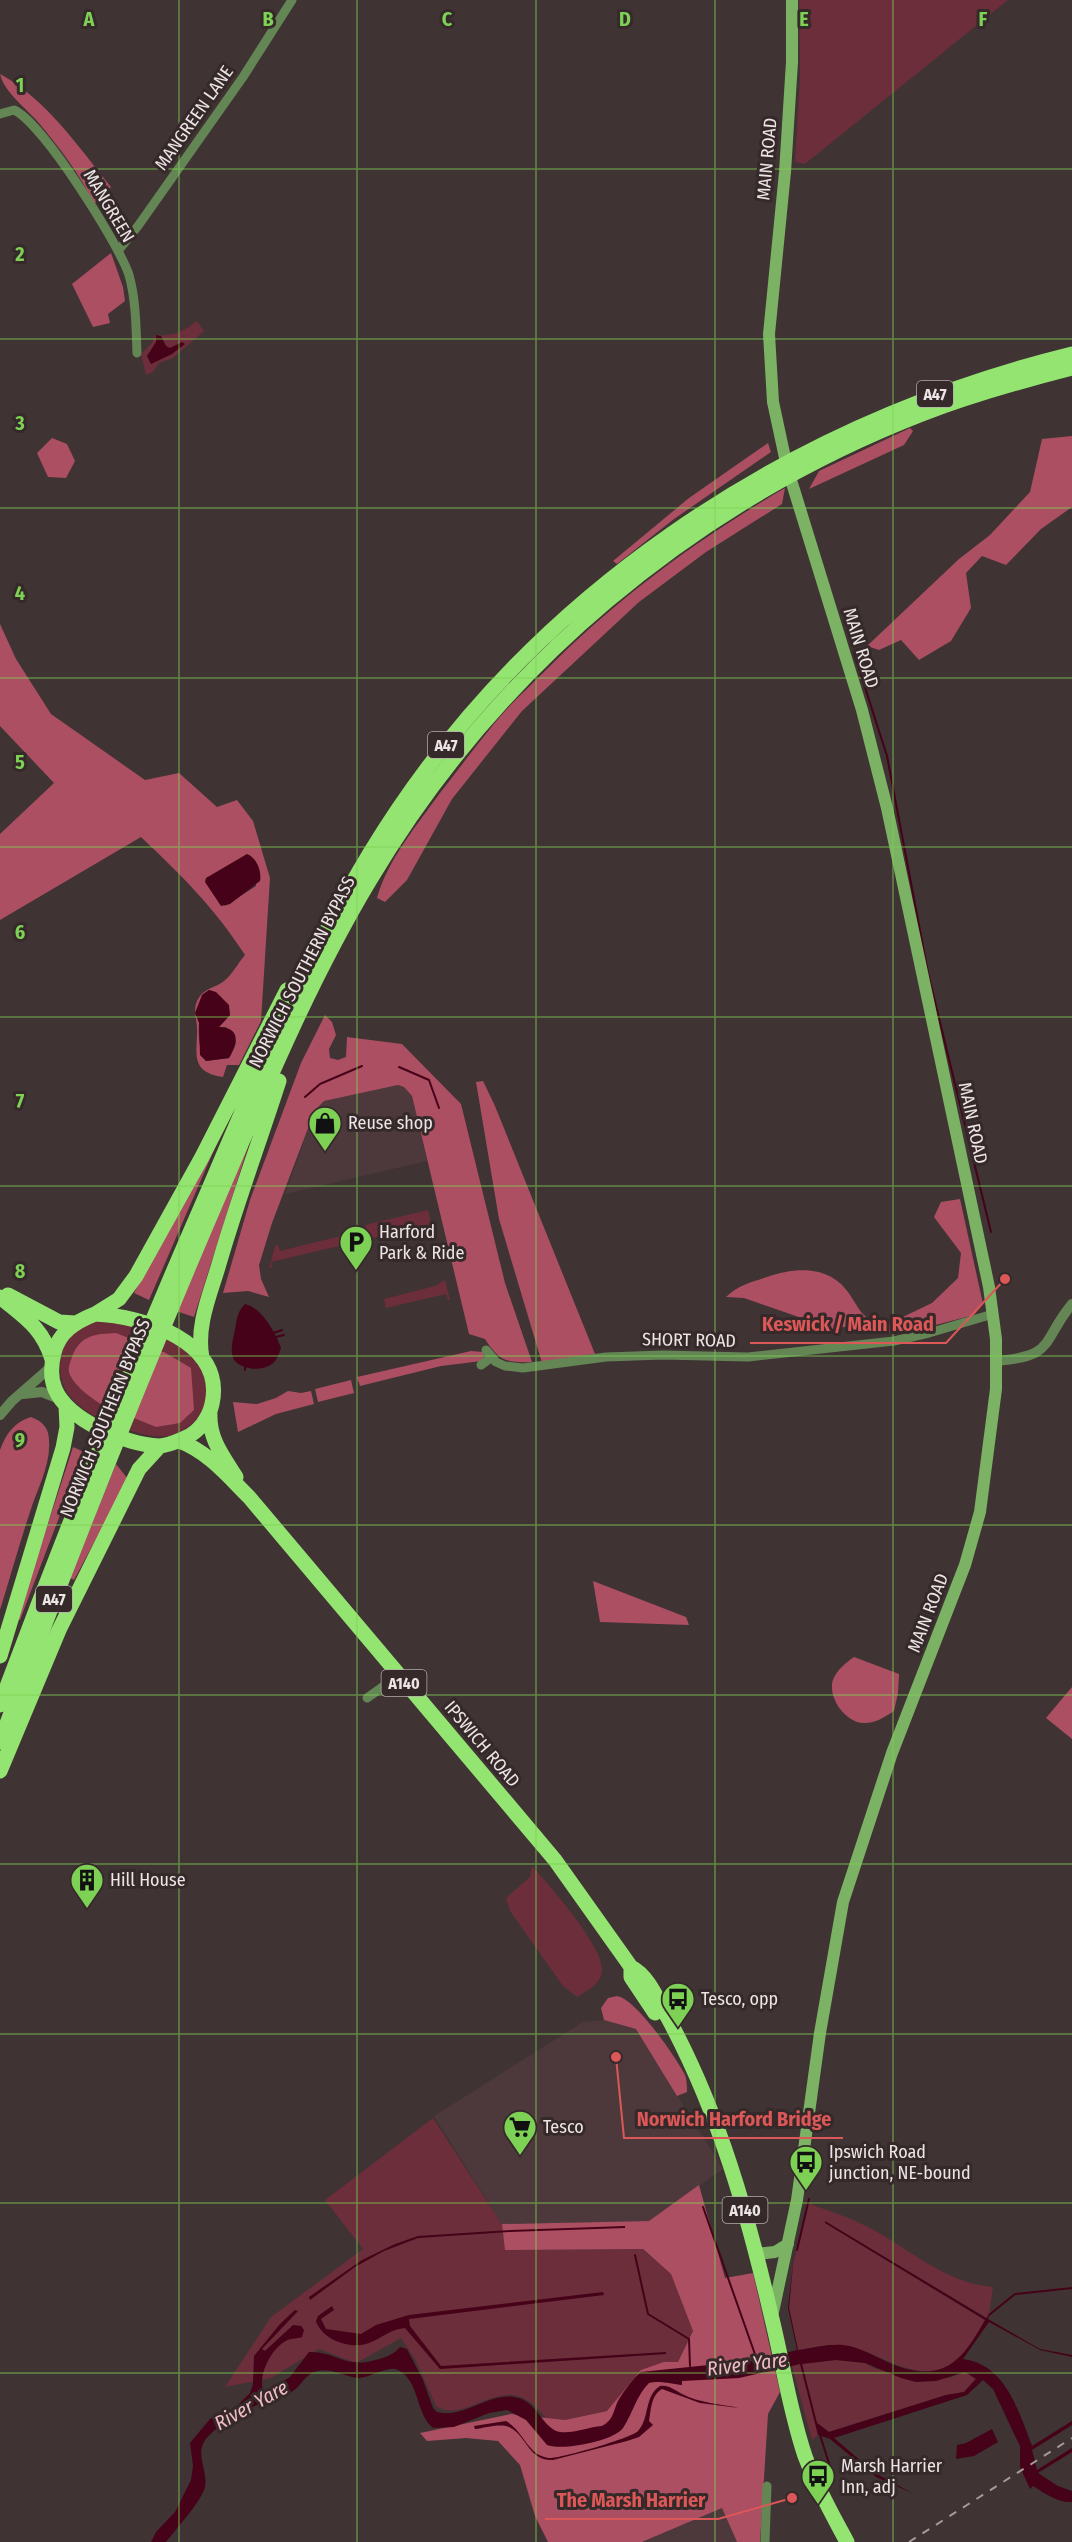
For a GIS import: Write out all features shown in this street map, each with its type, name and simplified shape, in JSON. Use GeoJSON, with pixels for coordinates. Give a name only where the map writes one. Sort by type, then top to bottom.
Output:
{"type":"FeatureCollection","features":[{"type":"Feature","properties":{"kind":"highway","name":"NORWICH SOUTHERN BYPASS"},"geometry":{"type":"LineString","coordinates":[[166,1303],[335,943],[368,882],[418,804],[458,752],[534,667],[580,624],[653,563],[772,478],[868,421],[931,396],[1021,366],[1072,354]]}},
{"type":"Feature","properties":{"kind":"highway","name":"NORWICH SOUTHERN BYPASS"},"geometry":{"type":"LineString","coordinates":[[806,459],[932,410],[1019,381],[1072,368]]}},
{"type":"Feature","properties":{"kind":"highway","name":"NORWICH SOUTHERN BYPASS"},"geometry":{"type":"LineString","coordinates":[[0,1705],[264,1061],[332,918],[371,851],[425,772],[489,694],[525,657],[620,572],[667,536],[730,494],[772,478]]}},
{"type":"Feature","properties":{"kind":"highway","name":"A47"},"geometry":{"type":"LineString","coordinates":[[95,1314],[118,1299],[136,1276],[202,1157],[336,894],[381,826],[425,772]]}},
{"type":"Feature","properties":{"kind":"highway","name":"A47"},"geometry":{"type":"LineString","coordinates":[[202,1358],[200,1342],[204,1313],[244,1179],[284,1063],[304,1015],[368,882]]}},
{"type":"Feature","properties":{"kind":"highway"},"geometry":{"type":"LineString","coordinates":[[0,1291],[59,1322],[75,1323]]}},
{"type":"Feature","properties":{"kind":"highway"},"geometry":{"type":"LineString","coordinates":[[0,1297],[41,1332],[52,1362],[53,1382],[64,1403],[86,1421],[135,1442],[160,1446],[179,1441],[195,1431],[210,1414],[214,1395],[213,1382],[202,1358],[180,1339],[138,1319],[95,1314],[75,1323],[59,1339],[52,1362]]}},
{"type":"Feature","properties":{"kind":"highway","name":"A47"},"geometry":{"type":"LineString","coordinates":[[0,1656],[63,1448],[67,1427],[64,1403]]}},
{"type":"Feature","properties":{"kind":"highway","name":"IPSWICH ROAD"},"geometry":{"type":"LineString","coordinates":[[210,1414],[210,1432],[213,1439],[249,1497]]}},
{"type":"Feature","properties":{"kind":"highway","name":"IPSWICH ROAD"},"geometry":{"type":"LineString","coordinates":[[179,1441],[189,1444],[207,1457],[249,1497],[555,1860],[632,1967],[631,1977],[691,2064],[732,2167],[758,2259],[805,2456],[847,2542]]}},
{"type":"Feature","properties":{"kind":"highway","name":"A47"},"geometry":{"type":"LineString","coordinates":[[0,1771],[59,1630],[139,1469],[160,1446]]}},
{"type":"Feature","properties":{"kind":"highway","name":"NORWICH SOUTHERN BYPASS"},"geometry":{"type":"LineString","coordinates":[[0,1742],[104,1454]]}},
{"type":"Feature","properties":{"kind":"main road","name":"MAIN ROAD"},"geometry":{"type":"LineString","coordinates":[[772,2318],[802,2168],[820,2033],[843,1902],[892,1753],[965,1565],[984,1488],[996,1389],[993,1314],[887,808],[862,710],[787,467],[773,402],[769,323],[785,172],[792,62],[792,0]]}},
{"type":"Feature","properties":{"kind":"main road"},"geometry":{"type":"LineString","coordinates":[[758,2259],[787,2249]]}},
{"type":"Feature","properties":{"kind":"street","name":"MANGREEN LANE"},"geometry":{"type":"LineString","coordinates":[[118,251],[243,77],[292,0]]}},
{"type":"Feature","properties":{"kind":"street","name":"MANGREEN"},"geometry":{"type":"LineString","coordinates":[[0,114],[14,110],[32,126],[79,185],[118,251],[129,275],[135,309],[137,353]]}},
{"type":"Feature","properties":{"kind":"street"},"geometry":{"type":"LineString","coordinates":[[996,1361],[1027,1358],[1041,1349],[1072,1304]]}},
{"type":"Feature","properties":{"kind":"street","name":"SHORT ROAD"},"geometry":{"type":"LineString","coordinates":[[481,1365],[489,1353],[496,1362],[505,1366],[524,1368],[606,1357],[663,1355],[748,1358],[894,1341],[993,1314]]}},
{"type":"Feature","properties":{"kind":"street"},"geometry":{"type":"LineString","coordinates":[[0,1415],[52,1362]]}},
{"type":"Feature","properties":{"kind":"street"},"geometry":{"type":"LineString","coordinates":[[20,1395],[33,1391],[42,1392],[64,1403]]}},
{"type":"Feature","properties":{"kind":"street"},"geometry":{"type":"LineString","coordinates":[[367,1698],[398,1676]]}},
{"type":"Feature","properties":{"kind":"street"},"geometry":{"type":"LineString","coordinates":[[765,2542],[767,2486]]}},
{"type":"Feature","properties":{"kind":"shaded area"},"geometry":{"type":"Polygon","coordinates":[[[799,0],[1008,0],[805,164],[795,162],[800,75],[799,0]]]}},
{"type":"Feature","properties":{"kind":"shaded area"},"geometry":{"type":"Polygon","coordinates":[[[0,74],[47,110],[111,187],[94,204],[69,161],[6,87],[0,74]]]}},
{"type":"Feature","properties":{"kind":"shaded area"},"geometry":{"type":"Polygon","coordinates":[[[111,253],[123,287],[125,301],[108,314],[110,323],[93,327],[72,284],[111,253]]]}},
{"type":"Feature","properties":{"kind":"shaded area"},"geometry":{"type":"Polygon","coordinates":[[[197,321],[204,331],[173,358],[159,363],[153,372],[146,375],[141,354],[156,335],[178,332],[197,321]]]}},
{"type":"Feature","properties":{"kind":"shaded area"},"geometry":{"type":"Polygon","coordinates":[[[910,428],[913,431],[904,445],[809,489],[819,471],[910,428]]]}},
{"type":"Feature","properties":{"kind":"shaded area"},"geometry":{"type":"Polygon","coordinates":[[[1072,436],[1072,507],[1041,529],[1006,565],[982,556],[966,573],[971,608],[951,641],[919,660],[901,640],[879,650],[867,646],[959,559],[990,535],[1030,492],[1042,439],[1072,436]]]}},
{"type":"Feature","properties":{"kind":"shaded area"},"geometry":{"type":"Polygon","coordinates":[[[52,438],[67,444],[75,461],[66,478],[48,477],[37,453],[52,438]]]}},
{"type":"Feature","properties":{"kind":"shaded area"},"geometry":{"type":"Polygon","coordinates":[[[768,443],[771,452],[674,519],[617,564],[613,561],[689,498],[768,443]]]}},
{"type":"Feature","properties":{"kind":"shaded area"},"geometry":{"type":"Polygon","coordinates":[[[785,488],[782,504],[706,552],[639,602],[522,711],[452,799],[407,880],[385,902],[377,898],[388,870],[413,830],[486,733],[518,698],[571,645],[628,595],[720,528],[785,488]]]}},
{"type":"Feature","properties":{"kind":"shaded area"},"geometry":{"type":"Polygon","coordinates":[[[0,624],[16,659],[51,714],[145,780],[179,773],[217,807],[237,800],[253,821],[270,878],[261,1021],[239,1065],[227,1065],[223,1077],[204,1070],[197,1059],[195,1007],[202,993],[227,978],[245,955],[197,893],[141,837],[0,920],[0,834],[54,783],[0,726],[0,624]],[[254,859],[206,878],[225,906],[256,886],[254,859]],[[209,990],[202,995],[199,1029],[200,1046],[206,1061],[229,1058],[236,1041],[226,1027],[219,1027],[230,1015],[220,996],[209,990]]]}},
{"type":"Feature","properties":{"kind":"shaded area"},"geometry":{"type":"Polygon","coordinates":[[[325,1015],[332,1022],[336,1035],[329,1049],[330,1058],[338,1060],[346,1057],[347,1037],[402,1044],[461,1104],[505,1283],[532,1362],[504,1359],[485,1339],[469,1334],[412,1096],[404,1087],[398,1085],[324,1101],[315,1110],[272,1223],[259,1265],[261,1279],[269,1297],[248,1291],[223,1293],[250,1200],[301,1063],[325,1015]]]}},
{"type":"Feature","properties":{"kind":"shaded area"},"geometry":{"type":"Polygon","coordinates":[[[483,1081],[595,1354],[542,1363],[499,1219],[476,1082],[483,1081]]]}},
{"type":"Feature","properties":{"kind":"shaded area"},"geometry":{"type":"Polygon","coordinates":[[[398,1085],[404,1087],[412,1096],[427,1161],[285,1194],[315,1110],[324,1101],[398,1085]]]}},
{"type":"Feature","properties":{"kind":"shaded area"},"geometry":{"type":"Polygon","coordinates":[[[217,1143],[149,1300],[134,1293],[142,1277],[217,1143]]]}},
{"type":"Feature","properties":{"kind":"shaded area"},"geometry":{"type":"Polygon","coordinates":[[[245,1147],[248,1147],[194,1317],[176,1311],[245,1147]]]}},
{"type":"Feature","properties":{"kind":"shaded area"},"geometry":{"type":"Polygon","coordinates":[[[960,1199],[983,1304],[974,1315],[905,1333],[875,1332],[856,1325],[833,1329],[744,1298],[726,1297],[740,1287],[767,1277],[789,1271],[811,1271],[831,1277],[840,1283],[865,1316],[884,1326],[932,1303],[958,1278],[961,1253],[934,1217],[941,1202],[960,1199]]]}},
{"type":"Feature","properties":{"kind":"shaded area"},"geometry":{"type":"Polygon","coordinates":[[[428,1210],[433,1230],[431,1231],[429,1225],[369,1239],[365,1225],[428,1210]]]}},
{"type":"Feature","properties":{"kind":"shaded area"},"geometry":{"type":"Polygon","coordinates":[[[361,1231],[364,1240],[271,1262],[272,1267],[269,1268],[275,1246],[278,1245],[280,1251],[361,1231]]]}},
{"type":"Feature","properties":{"kind":"shaded area"},"geometry":{"type":"Polygon","coordinates":[[[445,1280],[450,1300],[446,1294],[386,1308],[384,1299],[435,1286],[445,1280]]]}},
{"type":"Feature","properties":{"kind":"shaded area"},"geometry":{"type":"Polygon","coordinates":[[[103,1319],[144,1328],[168,1338],[189,1353],[197,1362],[206,1384],[206,1396],[203,1409],[188,1427],[168,1436],[139,1433],[116,1426],[93,1415],[69,1395],[61,1377],[60,1367],[64,1348],[74,1333],[87,1324],[103,1319]]]}},
{"type":"Feature","properties":{"kind":"shaded area"},"geometry":{"type":"Polygon","coordinates":[[[116,1333],[131,1339],[105,1407],[76,1384],[70,1375],[69,1368],[75,1350],[84,1340],[95,1335],[116,1333]]]}},
{"type":"Feature","properties":{"kind":"shaded area"},"geometry":{"type":"Polygon","coordinates":[[[156,1351],[164,1352],[191,1368],[194,1410],[180,1423],[156,1427],[129,1416],[156,1351]]]}},
{"type":"Feature","properties":{"kind":"shaded area"},"geometry":{"type":"Polygon","coordinates":[[[471,1351],[483,1352],[485,1354],[482,1361],[441,1366],[360,1386],[357,1377],[471,1351]]]}},
{"type":"Feature","properties":{"kind":"shaded area"},"geometry":{"type":"Polygon","coordinates":[[[351,1380],[354,1393],[318,1402],[315,1389],[351,1380]]]}},
{"type":"Feature","properties":{"kind":"shaded area"},"geometry":{"type":"Polygon","coordinates":[[[288,1391],[301,1393],[311,1391],[314,1404],[276,1414],[238,1432],[233,1402],[257,1404],[276,1398],[288,1391]]]}},
{"type":"Feature","properties":{"kind":"shaded area"},"geometry":{"type":"Polygon","coordinates":[[[31,1417],[42,1423],[48,1432],[48,1459],[0,1610],[0,1450],[11,1429],[31,1417]]]}},
{"type":"Feature","properties":{"kind":"shaded area"},"geometry":{"type":"Polygon","coordinates":[[[73,1447],[84,1452],[20,1620],[17,1619],[73,1447]]]}},
{"type":"Feature","properties":{"kind":"shaded area"},"geometry":{"type":"Polygon","coordinates":[[[116,1464],[128,1479],[74,1580],[70,1578],[116,1464]]]}},
{"type":"Feature","properties":{"kind":"shaded area"},"geometry":{"type":"Polygon","coordinates":[[[593,1581],[686,1617],[689,1625],[600,1622],[593,1581]]]}},
{"type":"Feature","properties":{"kind":"shaded area"},"geometry":{"type":"Polygon","coordinates":[[[854,1657],[899,1674],[894,1711],[883,1718],[867,1723],[857,1722],[841,1710],[834,1698],[832,1686],[834,1677],[854,1657]]]}},
{"type":"Feature","properties":{"kind":"shaded area"},"geometry":{"type":"Polygon","coordinates":[[[1072,1687],[1072,1739],[1046,1718],[1072,1687]]]}},
{"type":"Feature","properties":{"kind":"shaded area"},"geometry":{"type":"Polygon","coordinates":[[[532,1866],[575,1917],[601,1961],[602,1971],[599,1980],[593,1987],[577,1997],[563,1986],[510,1911],[506,1898],[530,1877],[532,1866]]]}},
{"type":"Feature","properties":{"kind":"shaded area"},"geometry":{"type":"Polygon","coordinates":[[[617,1996],[625,1999],[644,2017],[663,2042],[685,2075],[687,2092],[677,2096],[636,2029],[604,2020],[601,2008],[608,1998],[617,1996]]]}},
{"type":"Feature","properties":{"kind":"shaded area"},"geometry":{"type":"Polygon","coordinates":[[[604,2020],[636,2029],[723,2169],[649,2221],[502,2224],[434,2116],[583,2022],[604,2020]]]}},
{"type":"Feature","properties":{"kind":"shaded area"},"geometry":{"type":"Polygon","coordinates":[[[433,2118],[502,2224],[506,2250],[642,2249],[671,2274],[693,2331],[678,2362],[607,2411],[565,2420],[546,2418],[528,2401],[510,2395],[488,2399],[455,2410],[445,2410],[436,2406],[415,2359],[401,2338],[356,2363],[319,2349],[271,2378],[225,2387],[271,2317],[363,2249],[325,2200],[433,2118]]]}},
{"type":"Feature","properties":{"kind":"shaded area"},"geometry":{"type":"Polygon","coordinates":[[[699,2185],[725,2278],[753,2273],[780,2392],[768,2414],[760,2542],[737,2542],[722,2508],[642,2542],[548,2542],[535,2516],[520,2465],[498,2441],[466,2438],[427,2441],[420,2433],[511,2414],[565,2420],[607,2411],[641,2370],[664,2362],[678,2362],[693,2331],[671,2274],[643,2249],[505,2250],[502,2224],[649,2221],[699,2185]]]}},
{"type":"Feature","properties":{"kind":"shaded area"},"geometry":{"type":"Polygon","coordinates":[[[808,2203],[860,2223],[940,2271],[974,2284],[993,2287],[987,2318],[825,2223],[985,2320],[964,2354],[946,2367],[933,2371],[919,2371],[848,2346],[830,2345],[798,2350],[789,2308],[792,2268],[808,2203]]]}},
{"type":"Feature","properties":{"kind":"shaded area"},"geometry":{"type":"Polygon","coordinates":[[[836,2360],[865,2363],[876,2369],[949,2378],[965,2372],[976,2378],[964,2392],[946,2395],[829,2432],[817,2423],[802,2363],[836,2360]]]}},
{"type":"Feature","properties":{"kind":"shaded area"},"geometry":{"type":"Polygon","coordinates":[[[800,2364],[818,2429],[818,2435],[812,2440],[792,2366],[800,2364]]]}},
{"type":"Feature","properties":{"kind":"shaded area"},"geometry":{"type":"Polygon","coordinates":[[[722,2508],[737,2542],[643,2542],[722,2508]]]}},
{"type":"Feature","properties":{"kind":"water"},"geometry":{"type":"Polygon","coordinates":[[[156,335],[161,336],[166,346],[170,348],[182,342],[185,344],[172,354],[151,364],[147,356],[156,342],[156,335]]]}},
{"type":"Feature","properties":{"kind":"water"},"geometry":{"type":"Polygon","coordinates":[[[247,854],[258,865],[260,881],[230,904],[221,906],[205,882],[206,878],[247,854]]]}},
{"type":"Feature","properties":{"kind":"water"},"geometry":{"type":"Polygon","coordinates":[[[209,990],[216,992],[229,1005],[230,1015],[219,1027],[231,1030],[236,1038],[229,1058],[206,1061],[200,1055],[199,1023],[195,1013],[202,995],[209,990]]]}},
{"type":"Feature","properties":{"kind":"water"},"geometry":{"type":"Polygon","coordinates":[[[245,1304],[262,1315],[281,1348],[275,1361],[268,1367],[257,1369],[245,1367],[233,1358],[232,1344],[237,1319],[245,1304]]]}},
{"type":"Feature","properties":{"kind":"water","name":"River Yare"},"geometry":{"type":"Polygon","coordinates":[[[825,2221],[986,2318],[989,2315],[988,2319],[1040,2349],[1072,2355],[1072,2357],[1040,2350],[989,2322],[963,2359],[978,2363],[1000,2380],[1015,2404],[1032,2446],[1072,2421],[1072,2425],[1032,2450],[1037,2470],[1072,2448],[1072,2452],[1038,2473],[1058,2486],[1072,2491],[1072,2502],[1056,2499],[1033,2486],[1030,2489],[1020,2467],[1020,2446],[993,2389],[983,2380],[967,2395],[834,2438],[875,2473],[912,2493],[876,2477],[830,2439],[818,2435],[800,2364],[739,2378],[682,2381],[682,2385],[649,2383],[618,2433],[599,2441],[564,2447],[547,2445],[526,2420],[507,2410],[489,2413],[454,2427],[433,2428],[423,2414],[410,2382],[398,2370],[384,2370],[359,2378],[320,2370],[311,2374],[290,2393],[273,2398],[246,2411],[216,2429],[209,2436],[201,2452],[205,2481],[203,2493],[194,2508],[166,2542],[151,2542],[156,2532],[175,2512],[191,2480],[193,2466],[190,2443],[210,2419],[236,2407],[250,2393],[253,2384],[254,2356],[280,2324],[295,2310],[298,2311],[262,2349],[265,2351],[293,2325],[301,2326],[304,2330],[302,2337],[286,2341],[270,2358],[262,2380],[264,2393],[290,2377],[309,2352],[318,2352],[348,2361],[365,2362],[389,2356],[400,2347],[407,2349],[423,2380],[433,2408],[437,2412],[457,2412],[495,2399],[514,2397],[528,2403],[548,2426],[560,2432],[606,2424],[625,2391],[641,2372],[757,2360],[797,2350],[788,2308],[794,2254],[789,2308],[798,2350],[830,2345],[849,2346],[900,2367],[916,2371],[942,2368],[961,2355],[985,2320],[825,2221]],[[836,2360],[802,2364],[817,2423],[829,2432],[946,2395],[964,2392],[976,2379],[965,2372],[936,2381],[916,2382],[865,2363],[836,2360]]]}},
{"type":"Feature","properties":{"kind":"water"},"geometry":{"type":"Polygon","coordinates":[[[625,2226],[625,2228],[418,2238],[384,2251],[355,2267],[310,2300],[309,2297],[362,2260],[418,2236],[625,2226]]]}},
{"type":"Feature","properties":{"kind":"water"},"geometry":{"type":"Polygon","coordinates":[[[603,2292],[604,2295],[409,2319],[410,2326],[441,2366],[666,2352],[666,2354],[440,2369],[405,2328],[369,2343],[354,2345],[331,2338],[319,2328],[316,2321],[318,2316],[332,2306],[334,2310],[321,2319],[326,2329],[361,2334],[376,2325],[409,2315],[603,2292]]]}},
{"type":"Feature","properties":{"kind":"water"},"geometry":{"type":"Polygon","coordinates":[[[660,2386],[669,2387],[710,2403],[739,2408],[700,2403],[662,2389],[652,2403],[649,2421],[653,2425],[639,2437],[553,2460],[538,2456],[509,2427],[475,2429],[474,2426],[506,2421],[537,2454],[550,2458],[568,2455],[611,2443],[638,2431],[642,2426],[649,2401],[660,2386]]]}},
{"type":"Feature","properties":{"kind":"water"},"geometry":{"type":"Polygon","coordinates":[[[992,2429],[998,2442],[974,2456],[956,2459],[957,2445],[966,2443],[992,2429]]]}},
{"type":"Feature","properties":{"kind":"waterway"},"geometry":{"type":"LineString","coordinates":[[854,653],[887,756],[928,973],[991,1232]]}},
{"type":"Feature","properties":{"kind":"waterway"},"geometry":{"type":"LineString","coordinates":[[305,1097],[320,1084],[362,1066]]}},
{"type":"Feature","properties":{"kind":"waterway"},"geometry":{"type":"LineString","coordinates":[[399,1067],[429,1080],[439,1108]]}},
{"type":"Feature","properties":{"kind":"waterway"},"geometry":{"type":"LineString","coordinates":[[273,1333],[282,1330]]}},
{"type":"Feature","properties":{"kind":"waterway"},"geometry":{"type":"LineString","coordinates":[[276,1337],[284,1335]]}},
{"type":"Feature","properties":{"kind":"waterway"},"geometry":{"type":"LineString","coordinates":[[797,2250],[809,2199]]}},
{"type":"Feature","properties":{"kind":"waterway","name":"River Yare"},"geometry":{"type":"LineString","coordinates":[[703,2207],[757,2360]]}},
{"type":"Feature","properties":{"kind":"waterway"},"geometry":{"type":"LineString","coordinates":[[635,2255],[648,2314],[689,2339],[690,2366]]}},
{"type":"Feature","properties":{"kind":"waterway"},"geometry":{"type":"LineString","coordinates":[[989,2315],[1015,2294],[1072,2288]]}},
{"type":"Feature","properties":{"kind":"waterway"},"geometry":{"type":"LineString","coordinates":[[820,2435],[833,2476]]}},
{"type":"Feature","properties":{"kind":"railway"},"geometry":{"type":"LineString","coordinates":[[909,2542],[1072,2438]]}},
{"type":"Feature","properties":{"kind":"place","name":"Reuse shop"},"geometry":{"type":"Point","coordinates":[325,1152]}},
{"type":"Feature","properties":{"kind":"place","name":"Harford Park & Ride"},"geometry":{"type":"Point","coordinates":[356,1271]}},
{"type":"Feature","properties":{"kind":"place","name":"Keswick / Main Road"},"geometry":{"type":"Point","coordinates":[1005,1279]}},
{"type":"Feature","properties":{"kind":"place","name":"Hill House"},"geometry":{"type":"Point","coordinates":[87,1909]}},
{"type":"Feature","properties":{"kind":"place","name":"Tesco, opp"},"geometry":{"type":"Point","coordinates":[678,2028]}},
{"type":"Feature","properties":{"kind":"place","name":"Norwich Harford Bridge"},"geometry":{"type":"Point","coordinates":[616,2057]}},
{"type":"Feature","properties":{"kind":"place","name":"Tesco"},"geometry":{"type":"Point","coordinates":[520,2156]}},
{"type":"Feature","properties":{"kind":"place","name":"Ipswich Road junction, NE-bound"},"geometry":{"type":"Point","coordinates":[806,2191]}},
{"type":"Feature","properties":{"kind":"place","name":"The Marsh Harrier"},"geometry":{"type":"Point","coordinates":[792,2498]}},
{"type":"Feature","properties":{"kind":"place","name":"Marsh Harrier Inn, adj"},"geometry":{"type":"Point","coordinates":[818,2505]}}]}
